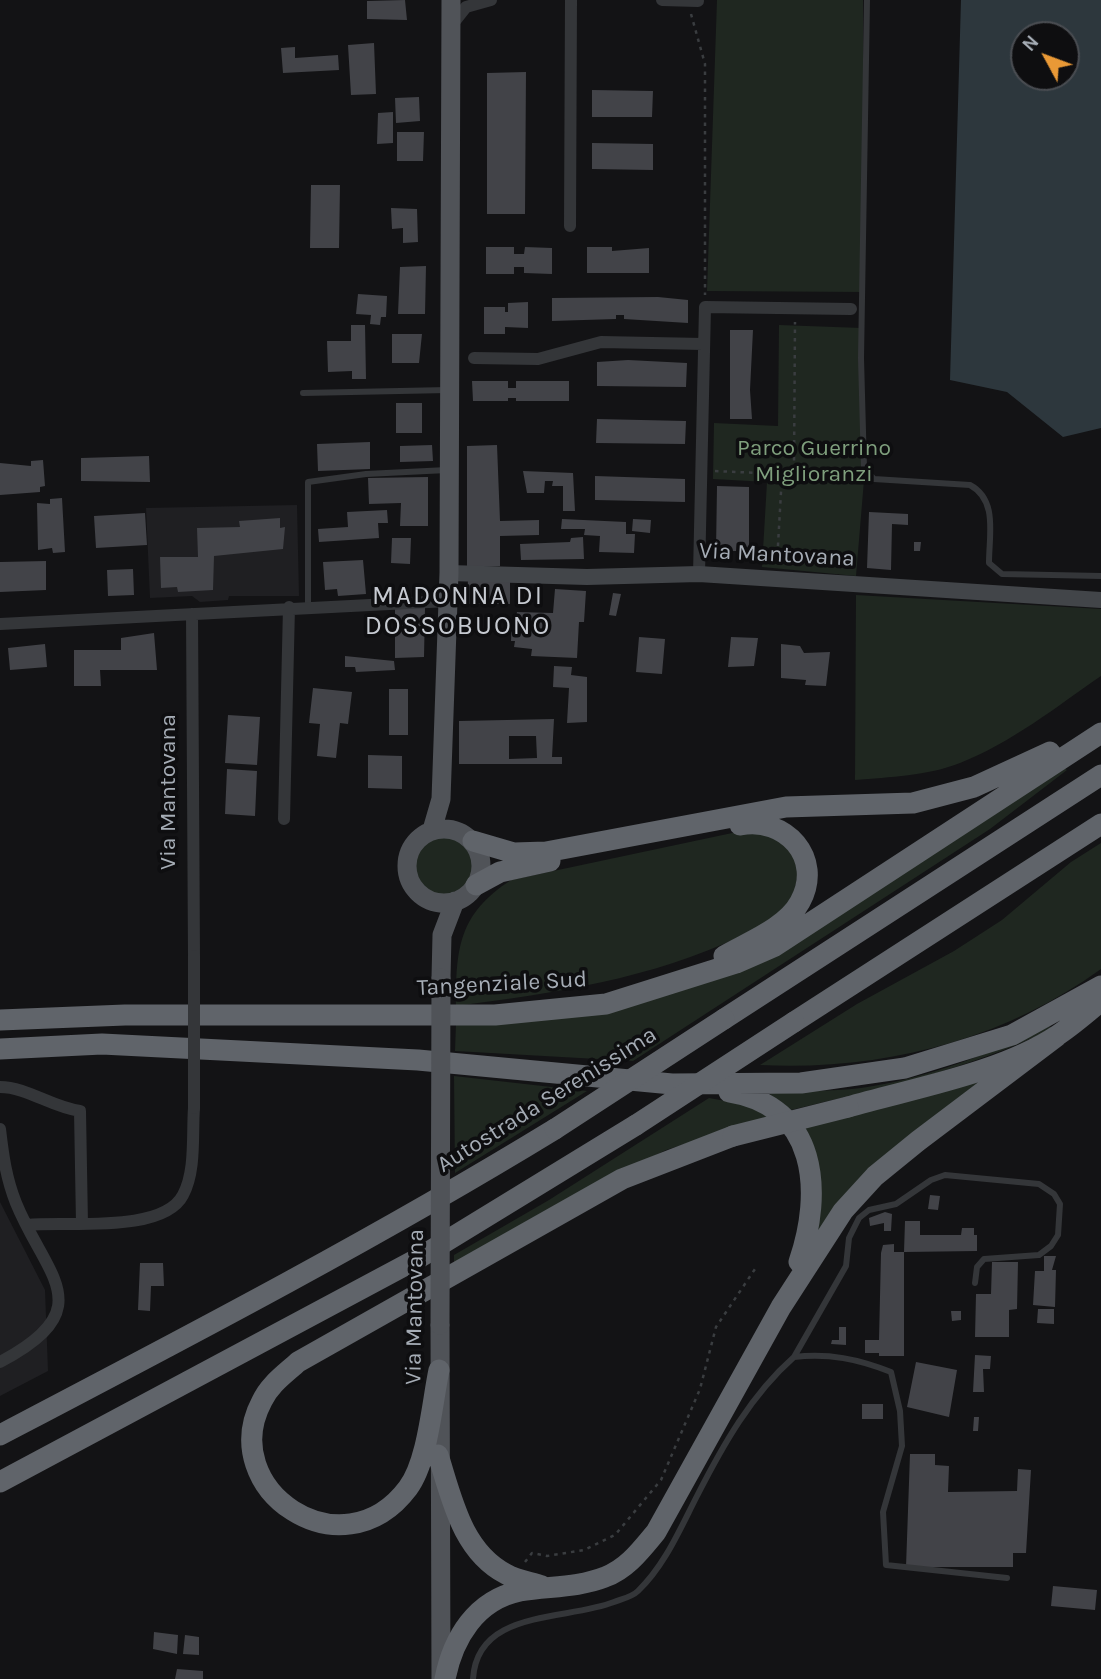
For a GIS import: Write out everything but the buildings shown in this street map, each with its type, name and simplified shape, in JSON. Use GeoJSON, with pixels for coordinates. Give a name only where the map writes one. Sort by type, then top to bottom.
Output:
{"type":"FeatureCollection","features":[{"type":"Feature","properties":{"kind":"highway"},"geometry":{"type":"LineString","coordinates":[[472,841],[514,853],[546,852],[786,807],[913,803],[974,787],[1026,765],[1101,724]]}},
{"type":"Feature","properties":{"kind":"highway","name":"Tangenziale Sud"},"geometry":{"type":"LineString","coordinates":[[0,1020],[125,1015],[495,1015],[606,1004],[674,984],[775,946],[1101,733]]}},
{"type":"Feature","properties":{"kind":"highway","name":"Autostrada Serenissima"},"geometry":{"type":"LineString","coordinates":[[0,1435],[248,1304],[461,1186],[555,1129],[1101,775]]}},
{"type":"Feature","properties":{"kind":"highway"},"geometry":{"type":"LineString","coordinates":[[476,885],[500,872],[755,822],[780,829],[795,841],[806,862],[806,888],[799,904],[771,929],[674,984]]}},
{"type":"Feature","properties":{"kind":"highway"},"geometry":{"type":"LineString","coordinates":[[0,1482],[417,1259],[636,1125],[1101,824]]}},
{"type":"Feature","properties":{"kind":"highway"},"geometry":{"type":"LineString","coordinates":[[673,1084],[800,1083],[905,1068],[1012,1035],[1101,986]]}},
{"type":"Feature","properties":{"kind":"highway"},"geometry":{"type":"LineString","coordinates":[[443,1679],[450,1655],[465,1625],[499,1598],[520,1591],[604,1578],[636,1556],[656,1532],[781,1307],[824,1236],[875,1176],[1101,1002]]}},
{"type":"Feature","properties":{"kind":"highway"},"geometry":{"type":"LineString","coordinates":[[439,1370],[418,1469],[409,1487],[392,1506],[373,1518],[327,1525],[301,1517],[278,1501],[265,1484],[253,1443],[255,1421],[261,1402],[274,1383],[298,1363],[622,1179],[733,1136],[971,1073],[1057,1036]]}},
{"type":"Feature","properties":{"kind":"highway"},"geometry":{"type":"LineString","coordinates":[[0,1049],[102,1044],[418,1060],[673,1084],[760,1100],[779,1112],[797,1131],[806,1151],[812,1196],[809,1229],[781,1307]]}},
{"type":"Feature","properties":{"kind":"highway"},"geometry":{"type":"LineString","coordinates":[[438,1455],[463,1529],[482,1558],[507,1575],[551,1588]]}},
{"type":"Feature","properties":{"kind":"main road","name":"Via Mantovana"},"geometry":{"type":"LineString","coordinates":[[442,935],[429,900],[415,889],[406,864],[411,847],[440,829],[449,573],[451,0]]}},
{"type":"Feature","properties":{"kind":"main road"},"geometry":{"type":"LineString","coordinates":[[429,900],[455,901],[476,885],[481,858],[472,841],[440,829]]}},
{"type":"Feature","properties":{"kind":"main road","name":"Via Mantovana"},"geometry":{"type":"LineString","coordinates":[[443,1679],[438,1455],[441,978],[442,935],[455,901]]}},
{"type":"Feature","properties":{"kind":"street"},"geometry":{"type":"LineString","coordinates":[[451,26],[467,7],[491,0]]}},
{"type":"Feature","properties":{"kind":"street"},"geometry":{"type":"LineString","coordinates":[[570,226],[572,0]]}},
{"type":"Feature","properties":{"kind":"street"},"geometry":{"type":"LineString","coordinates":[[662,0],[694,1]]}},
{"type":"Feature","properties":{"kind":"street"},"geometry":{"type":"LineString","coordinates":[[699,574],[705,307],[851,309]]}},
{"type":"Feature","properties":{"kind":"street"},"geometry":{"type":"LineString","coordinates":[[474,358],[538,359],[601,342],[703,344]]}},
{"type":"Feature","properties":{"kind":"street","name":"Via Mantovana"},"geometry":{"type":"LineString","coordinates":[[449,573],[587,577],[699,574],[1101,600]]}},
{"type":"Feature","properties":{"kind":"street"},"geometry":{"type":"LineString","coordinates":[[0,624],[308,606],[448,601]]}},
{"type":"Feature","properties":{"kind":"street"},"geometry":{"type":"LineString","coordinates":[[284,819],[289,607]]}},
{"type":"Feature","properties":{"kind":"street","name":"Via Mantovana"},"geometry":{"type":"LineString","coordinates":[[28,1225],[111,1224],[152,1215],[170,1209],[183,1196],[190,1173],[194,1108],[192,614]]}},
{"type":"Feature","properties":{"kind":"street"},"geometry":{"type":"LineString","coordinates":[[0,1087],[13,1087],[59,1108],[80,1111],[82,1224]]}},
{"type":"Feature","properties":{"kind":"street"},"geometry":{"type":"LineString","coordinates":[[0,1129],[5,1172],[28,1225],[55,1275],[58,1294],[55,1317],[32,1344],[0,1362]]}},
{"type":"Feature","properties":{"kind":"lane"},"geometry":{"type":"LineString","coordinates":[[867,0],[861,358],[864,468],[874,479],[970,485],[982,491],[989,504],[989,563],[1002,573],[1101,576]]}},
{"type":"Feature","properties":{"kind":"lane"},"geometry":{"type":"LineString","coordinates":[[303,393],[451,390]]}},
{"type":"Feature","properties":{"kind":"lane"},"geometry":{"type":"LineString","coordinates":[[308,606],[308,482],[366,474],[449,470]]}},
{"type":"Feature","properties":{"kind":"lane"},"geometry":{"type":"LineString","coordinates":[[473,1679],[482,1646],[499,1632],[523,1621],[591,1611],[636,1594],[665,1559],[739,1418],[794,1357],[846,1266],[852,1227],[869,1210],[896,1204],[931,1180],[945,1175],[1039,1184],[1055,1195],[1059,1204],[1059,1226],[1051,1246],[1039,1255],[996,1256],[984,1259],[977,1267],[975,1283]]}},
{"type":"Feature","properties":{"kind":"lane"},"geometry":{"type":"LineString","coordinates":[[794,1357],[836,1356],[891,1372],[900,1411],[902,1446],[883,1512],[886,1565],[1007,1578]]}},
{"type":"Feature","properties":{"kind":"path"},"geometry":{"type":"LineString","coordinates":[[694,1],[705,64],[705,307]]}},
{"type":"Feature","properties":{"kind":"path"},"geometry":{"type":"LineString","coordinates":[[701,471],[782,474],[792,471],[795,309]]}},
{"type":"Feature","properties":{"kind":"path"},"geometry":{"type":"LineString","coordinates":[[776,579],[782,474]]}},
{"type":"Feature","properties":{"kind":"path"},"geometry":{"type":"LineString","coordinates":[[523,1565],[532,1553],[547,1556],[584,1550],[615,1535],[661,1480],[700,1389],[716,1327],[757,1266]]}},
{"type":"Feature","properties":{"kind":"shaded area"},"geometry":{"type":"Polygon","coordinates":[[[961,0],[1101,0],[1101,428],[1063,437],[1007,392],[950,380],[961,0]]]}},
{"type":"Feature","properties":{"kind":"shaded area"},"geometry":{"type":"Polygon","coordinates":[[[297,505],[299,596],[229,596],[228,600],[200,602],[192,596],[150,598],[146,508],[297,505]]]}},
{"type":"Feature","properties":{"kind":"shaded area"},"geometry":{"type":"Polygon","coordinates":[[[0,1202],[45,1290],[48,1371],[0,1396],[0,1202]]]}},
{"type":"Feature","properties":{"kind":"green space"},"geometry":{"type":"Polygon","coordinates":[[[717,0],[863,0],[864,292],[707,291],[717,0]]]}},
{"type":"Feature","properties":{"kind":"green space","name":"Parco Guerrino Miglioranzi"},"geometry":{"type":"Polygon","coordinates":[[[779,325],[862,328],[865,468],[856,576],[762,567],[767,482],[713,479],[714,423],[778,426],[779,325]]]}},
{"type":"Feature","properties":{"kind":"green space"},"geometry":{"type":"Polygon","coordinates":[[[856,595],[1101,609],[1101,676],[1015,735],[979,755],[922,773],[855,780],[856,595]]]}},
{"type":"Feature","properties":{"kind":"green space"},"geometry":{"type":"Polygon","coordinates":[[[1064,768],[1067,770],[990,829],[633,1061],[455,1051],[456,1023],[709,980],[1064,768]]]}},
{"type":"Feature","properties":{"kind":"green space"},"geometry":{"type":"Polygon","coordinates":[[[751,829],[787,847],[793,854],[798,872],[791,902],[786,909],[767,922],[707,951],[637,974],[529,996],[456,1006],[457,966],[464,934],[480,906],[511,880],[751,829]]]}},
{"type":"Feature","properties":{"kind":"green space"},"geometry":{"type":"Polygon","coordinates":[[[444,836],[461,841],[469,849],[474,866],[469,883],[461,891],[444,896],[427,891],[419,883],[414,866],[419,849],[427,841],[444,836]]]}},
{"type":"Feature","properties":{"kind":"green space"},"geometry":{"type":"Polygon","coordinates":[[[1101,843],[1101,969],[1063,994],[982,1033],[939,1046],[850,1063],[760,1065],[857,1004],[954,951],[1002,920],[1071,862],[1101,843]]]}},
{"type":"Feature","properties":{"kind":"green space"},"geometry":{"type":"Polygon","coordinates":[[[1050,1026],[1052,1029],[1019,1044],[955,1067],[787,1111],[769,1093],[849,1089],[886,1084],[934,1072],[1050,1026]]]}},
{"type":"Feature","properties":{"kind":"green space"},"geometry":{"type":"Polygon","coordinates":[[[999,1069],[817,1234],[803,1126],[999,1069]]]}},
{"type":"Feature","properties":{"kind":"green space"},"geometry":{"type":"Polygon","coordinates":[[[454,1076],[587,1091],[455,1173],[454,1076]]]}},
{"type":"Feature","properties":{"kind":"green space"},"geometry":{"type":"Polygon","coordinates":[[[709,1098],[748,1105],[770,1117],[666,1150],[599,1184],[454,1267],[454,1255],[549,1200],[709,1098]]]}},
{"type":"Feature","properties":{"kind":"district","name":"MADONNA DI DOSSOBUONO"},"geometry":{"type":"Point","coordinates":[458,612]}}]}
